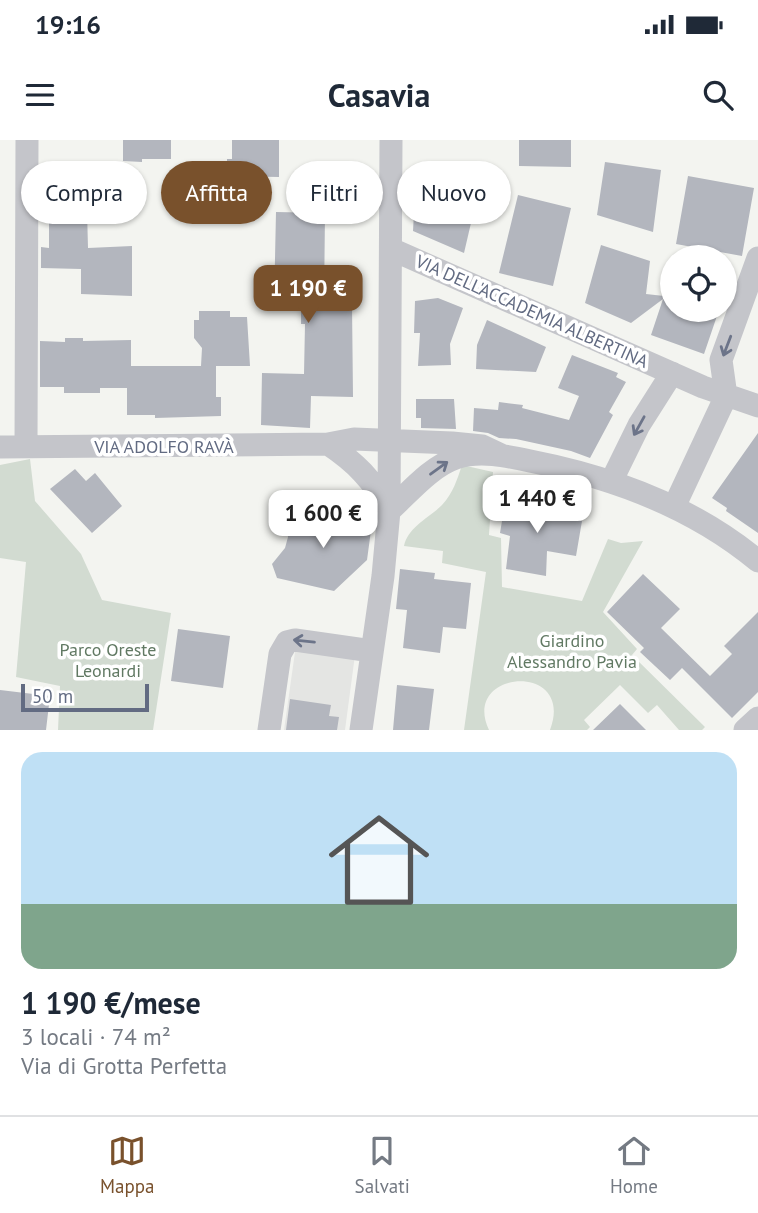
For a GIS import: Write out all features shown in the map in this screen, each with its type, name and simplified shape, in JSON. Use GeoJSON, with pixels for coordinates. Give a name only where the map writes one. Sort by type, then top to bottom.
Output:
{"type":"FeatureCollection","features":[{"type":"Feature","properties":{"kind":"street"},"geometry":{"type":"LineString","coordinates":[[26,446],[27,140]]}},
{"type":"Feature","properties":{"kind":"street"},"geometry":{"type":"LineString","coordinates":[[361,730],[389,511],[391,140]]}},
{"type":"Feature","properties":{"kind":"street","name":"VIA DELL'ACCADEMIA ALBERTINA"},"geometry":{"type":"LineString","coordinates":[[391,249],[726,396]]}},
{"type":"Feature","properties":{"kind":"street"},"geometry":{"type":"LineString","coordinates":[[674,507],[726,396],[722,360],[758,258]]}},
{"type":"Feature","properties":{"kind":"street"},"geometry":{"type":"LineString","coordinates":[[611,482],[639,425],[672,373]]}},
{"type":"Feature","properties":{"kind":"street"},"geometry":{"type":"LineString","coordinates":[[726,396],[758,406]]}},
{"type":"Feature","properties":{"kind":"street","name":"VIA ADOLFO RAVÀ"},"geometry":{"type":"LineString","coordinates":[[0,447],[328,444],[389,435],[474,445],[501,455]]}},
{"type":"Feature","properties":{"kind":"street"},"geometry":{"type":"LineString","coordinates":[[328,444],[365,472],[389,511]]}},
{"type":"Feature","properties":{"kind":"street"},"geometry":{"type":"LineString","coordinates":[[389,511],[446,462],[462,456],[501,455],[563,467],[611,482],[674,507],[732,540],[758,561]]}},
{"type":"Feature","properties":{"kind":"street"},"geometry":{"type":"LineString","coordinates":[[270,730],[280,654],[287,642],[295,640],[372,651]]}},
{"type":"Feature","properties":{"kind":"street"},"geometry":{"type":"LineString","coordinates":[[746,730],[758,718]]}},
{"type":"Feature","properties":{"kind":"shaded area"},"geometry":{"type":"Polygon","coordinates":[[[296,645],[355,655],[345,730],[284,730],[296,645]]]}},
{"type":"Feature","properties":{"kind":"green space","name":"Parco Oreste Leonardi"},"geometry":{"type":"Polygon","coordinates":[[[30,459],[35,501],[81,554],[102,600],[171,613],[153,730],[58,730],[60,686],[16,677],[26,562],[0,558],[0,465],[30,459]]]}},
{"type":"Feature","properties":{"kind":"green space","name":"Giardino Alessandro Pavia"},"geometry":{"type":"Polygon","coordinates":[[[462,465],[493,472],[489,535],[501,538],[502,587],[582,601],[608,539],[621,543],[643,541],[603,612],[637,649],[632,655],[705,727],[702,730],[679,730],[657,705],[648,713],[620,685],[584,720],[590,727],[587,730],[550,730],[554,708],[547,692],[534,684],[518,681],[502,685],[490,695],[484,710],[489,730],[464,730],[486,572],[442,563],[443,551],[404,546],[414,528],[446,500],[462,465]]]}},
{"type":"Feature","properties":{"kind":"building"},"geometry":{"type":"Polygon","coordinates":[[[123,140],[171,140],[171,159],[123,161],[123,140]]]}},
{"type":"Feature","properties":{"kind":"building"},"geometry":{"type":"Polygon","coordinates":[[[232,140],[279,140],[279,177],[272,177],[272,161],[227,161],[232,159],[232,140]]]}},
{"type":"Feature","properties":{"kind":"building"},"geometry":{"type":"Polygon","coordinates":[[[519,140],[571,140],[571,167],[519,166],[519,140]]]}},
{"type":"Feature","properties":{"kind":"building"},"geometry":{"type":"Polygon","coordinates":[[[605,162],[661,170],[653,232],[597,215],[605,162]]]}},
{"type":"Feature","properties":{"kind":"building"},"geometry":{"type":"Polygon","coordinates":[[[688,176],[754,188],[742,256],[737,255],[737,245],[676,244],[688,176]]]}},
{"type":"Feature","properties":{"kind":"building"},"geometry":{"type":"Polygon","coordinates":[[[518,195],[571,208],[553,286],[499,273],[518,195]]]}},
{"type":"Feature","properties":{"kind":"building"},"geometry":{"type":"Polygon","coordinates":[[[276,212],[286,212],[286,224],[325,224],[324,304],[352,304],[353,397],[311,396],[310,428],[261,425],[262,373],[304,374],[305,324],[301,324],[301,306],[274,305],[276,212]]]}},
{"type":"Feature","properties":{"kind":"building"},"geometry":{"type":"Polygon","coordinates":[[[49,224],[87,224],[88,248],[132,246],[132,296],[81,294],[81,269],[41,268],[41,247],[49,248],[49,224]]]}},
{"type":"Feature","properties":{"kind":"building"},"geometry":{"type":"Polygon","coordinates":[[[413,224],[471,224],[464,253],[413,231],[413,224]]]}},
{"type":"Feature","properties":{"kind":"building"},"geometry":{"type":"Polygon","coordinates":[[[601,245],[650,261],[646,294],[660,296],[660,301],[631,323],[585,303],[601,245]]]}},
{"type":"Feature","properties":{"kind":"building"},"geometry":{"type":"Polygon","coordinates":[[[438,298],[463,308],[450,344],[451,365],[418,366],[420,333],[414,333],[415,301],[438,298]]]}},
{"type":"Feature","properties":{"kind":"building"},"geometry":{"type":"Polygon","coordinates":[[[660,308],[660,322],[715,322],[704,354],[651,335],[660,308]]]}},
{"type":"Feature","properties":{"kind":"building"},"geometry":{"type":"Polygon","coordinates":[[[199,311],[230,311],[230,317],[247,317],[250,366],[216,366],[216,397],[221,397],[221,416],[155,418],[155,415],[127,415],[127,388],[100,388],[100,393],[64,393],[64,387],[40,387],[40,341],[65,342],[65,338],[83,338],[83,341],[131,340],[131,366],[201,366],[202,348],[194,338],[194,320],[199,320],[199,311]]]}},
{"type":"Feature","properties":{"kind":"building"},"geometry":{"type":"Polygon","coordinates":[[[487,320],[546,347],[536,372],[476,369],[477,345],[487,320]]]}},
{"type":"Feature","properties":{"kind":"building"},"geometry":{"type":"Polygon","coordinates":[[[572,355],[618,373],[616,377],[626,382],[609,412],[613,415],[590,458],[571,451],[473,431],[474,408],[498,410],[499,402],[523,405],[522,408],[569,420],[579,396],[558,388],[572,355]]]}},
{"type":"Feature","properties":{"kind":"building"},"geometry":{"type":"Polygon","coordinates":[[[416,399],[454,399],[456,429],[421,428],[421,418],[416,418],[416,399]]]}},
{"type":"Feature","properties":{"kind":"building"},"geometry":{"type":"Polygon","coordinates":[[[758,433],[758,533],[712,498],[758,433]]]}},
{"type":"Feature","properties":{"kind":"building"},"geometry":{"type":"Polygon","coordinates":[[[75,469],[86,481],[95,473],[122,506],[92,533],[50,489],[75,469]]]}},
{"type":"Feature","properties":{"kind":"building"},"geometry":{"type":"Polygon","coordinates":[[[506,497],[548,505],[547,513],[582,521],[576,556],[547,551],[546,576],[506,569],[510,536],[500,533],[506,497]]]}},
{"type":"Feature","properties":{"kind":"building"},"geometry":{"type":"Polygon","coordinates":[[[327,500],[345,522],[362,526],[372,523],[367,560],[334,591],[277,578],[272,564],[285,548],[288,537],[286,521],[313,513],[327,500]]]}},
{"type":"Feature","properties":{"kind":"building"},"geometry":{"type":"Polygon","coordinates":[[[400,569],[435,573],[434,579],[471,583],[466,629],[443,627],[440,653],[403,648],[407,610],[396,609],[400,569]]]}},
{"type":"Feature","properties":{"kind":"building"},"geometry":{"type":"Polygon","coordinates":[[[643,574],[680,609],[661,628],[710,676],[732,654],[724,646],[758,612],[758,692],[732,718],[682,668],[670,680],[640,652],[644,648],[607,612],[643,574]]]}},
{"type":"Feature","properties":{"kind":"building"},"geometry":{"type":"Polygon","coordinates":[[[178,629],[230,636],[223,688],[171,681],[178,629]]]}},
{"type":"Feature","properties":{"kind":"building"},"geometry":{"type":"Polygon","coordinates":[[[397,685],[434,689],[429,730],[393,730],[397,685]]]}},
{"type":"Feature","properties":{"kind":"building"},"geometry":{"type":"Polygon","coordinates":[[[0,690],[50,696],[46,730],[0,730],[0,690]]]}},
{"type":"Feature","properties":{"kind":"building"},"geometry":{"type":"Polygon","coordinates":[[[290,699],[331,705],[329,716],[339,717],[337,730],[286,730],[290,699]]]}},
{"type":"Feature","properties":{"kind":"building"},"geometry":{"type":"Polygon","coordinates":[[[620,704],[646,730],[593,730],[620,704]]]}}]}
